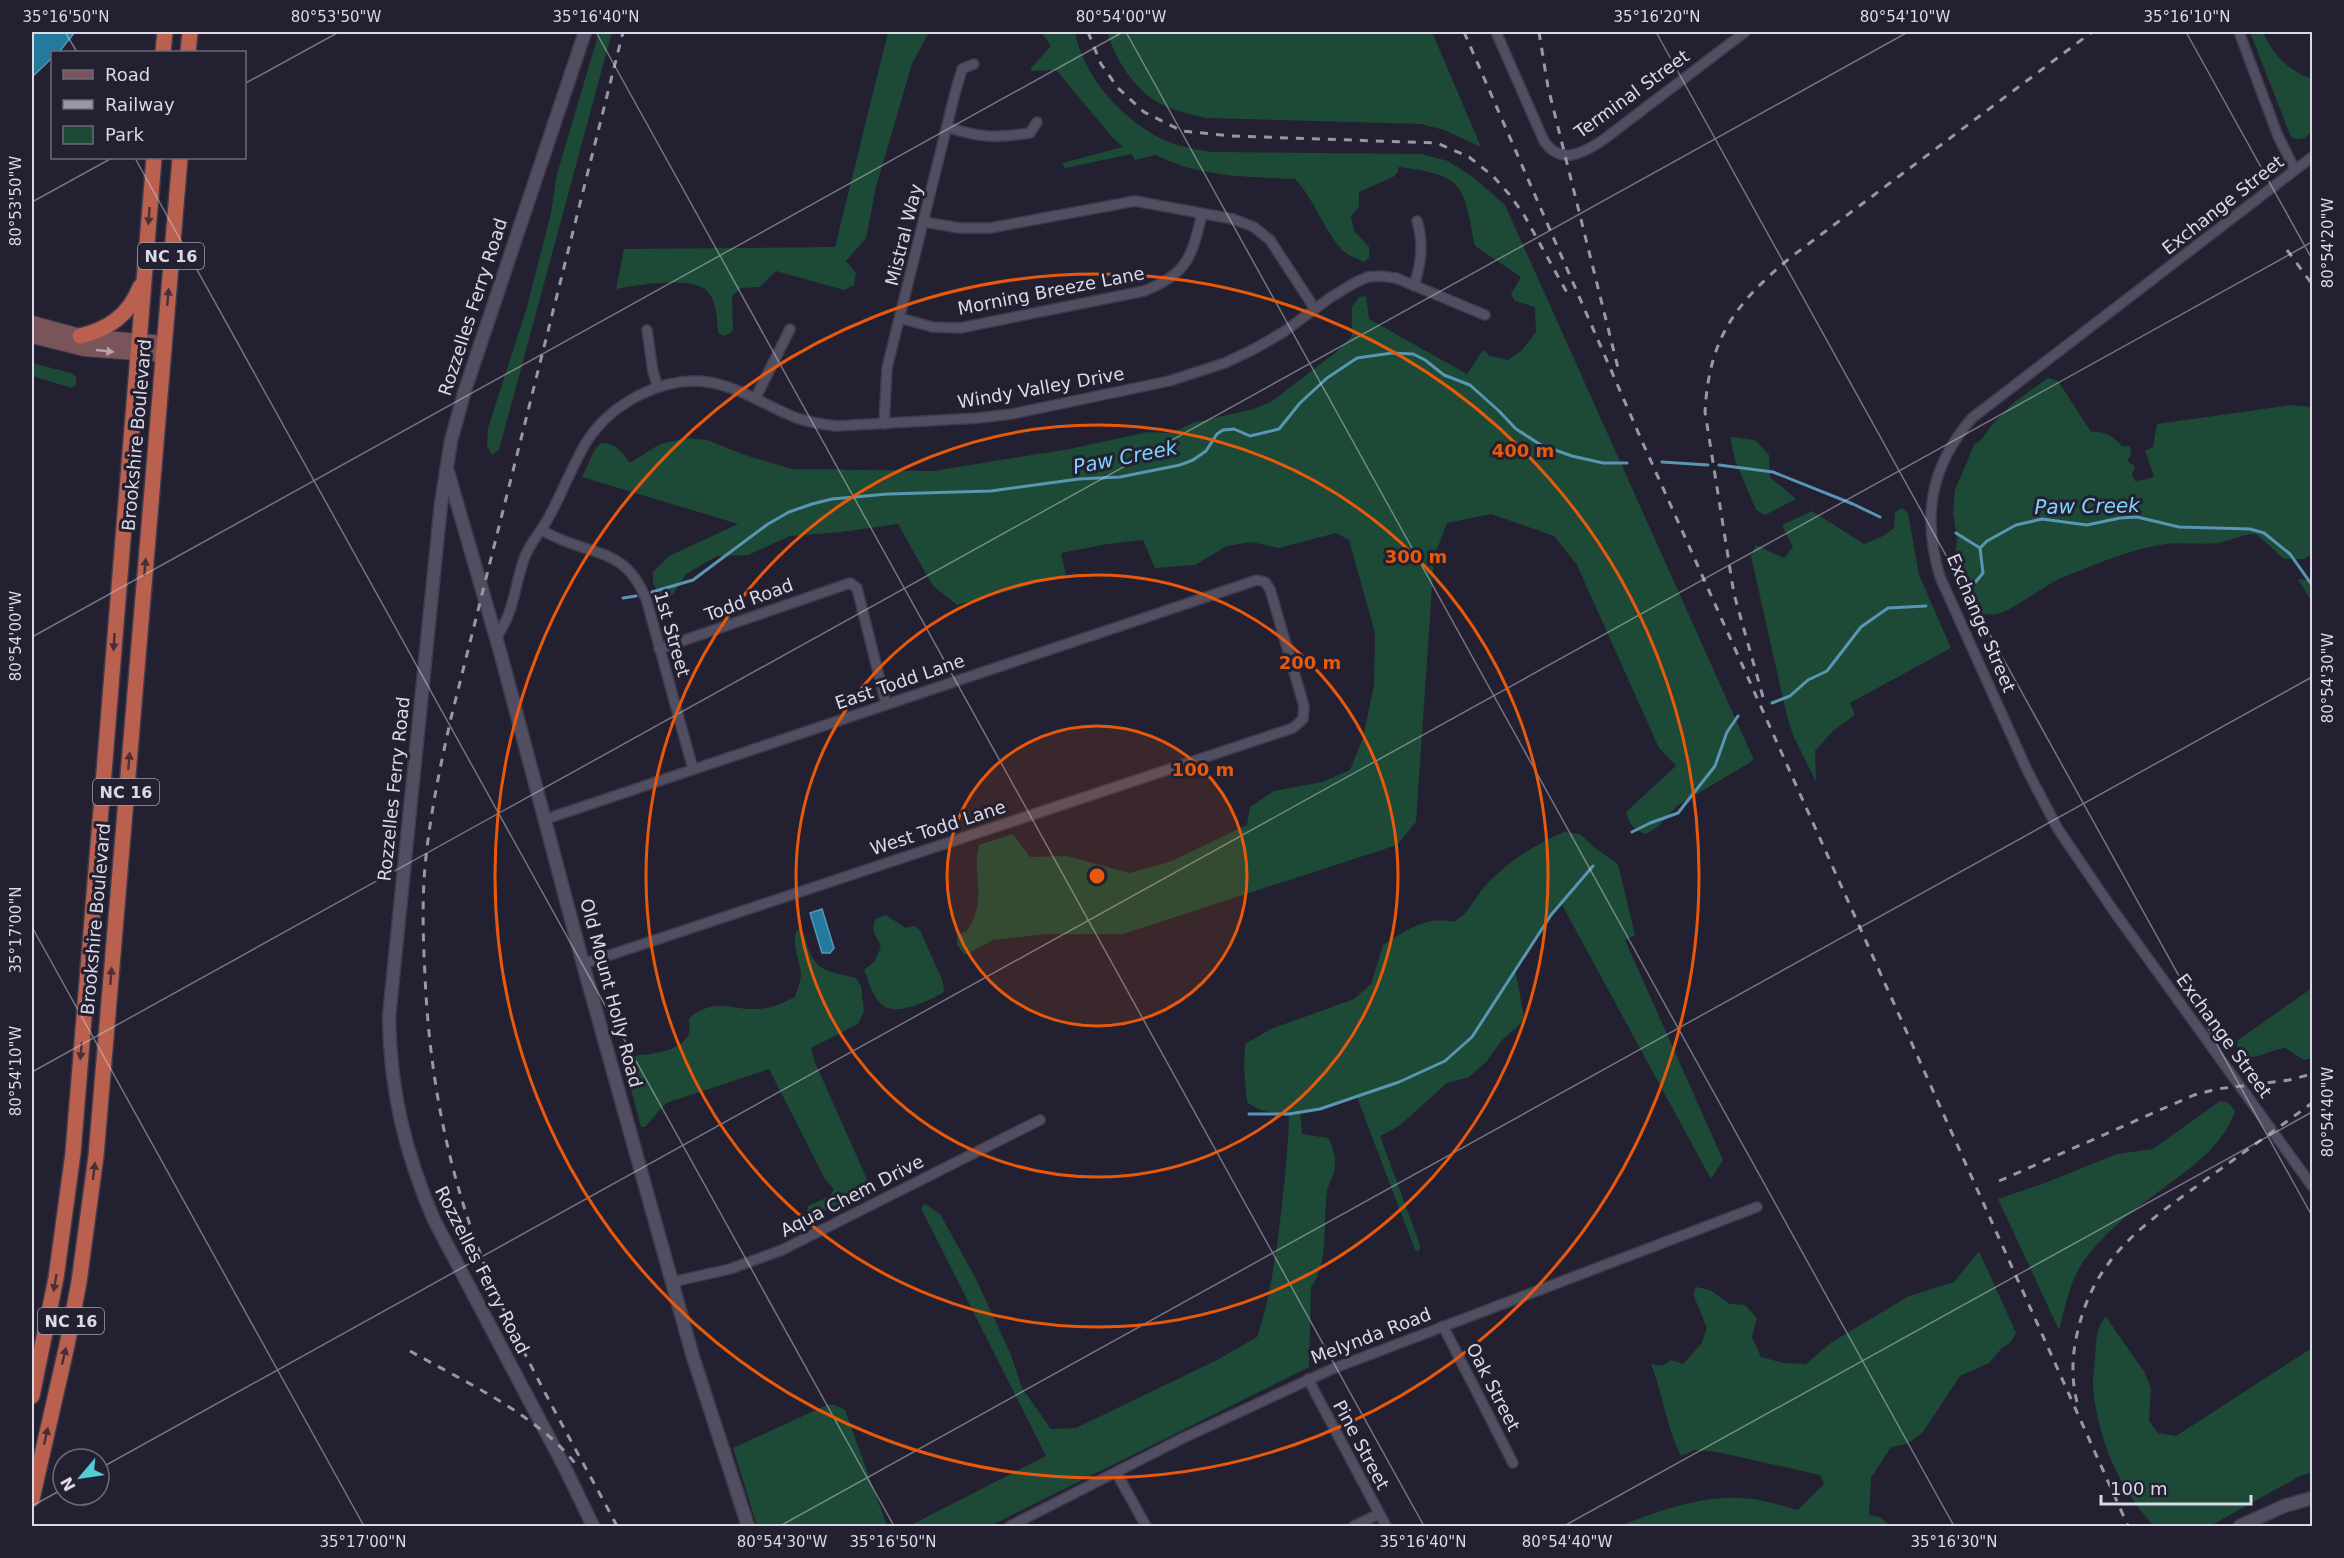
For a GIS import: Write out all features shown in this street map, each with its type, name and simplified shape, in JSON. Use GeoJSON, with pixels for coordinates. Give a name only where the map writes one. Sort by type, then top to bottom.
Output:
{"type":"FeatureCollection","features":[{"type":"Feature","properties":{"kind":"highway"},"geometry":{"type":"LineString","coordinates":[[163,51],[165,32]]}},
{"type":"Feature","properties":{"kind":"highway"},"geometry":{"type":"LineString","coordinates":[[188,51],[190,32]]}},
{"type":"Feature","properties":{"kind":"highway","name":"Brookshire Boulevard"},"geometry":{"type":"LineString","coordinates":[[32,1396],[56,1278],[73,1154],[153,159]]}},
{"type":"Feature","properties":{"kind":"highway","name":"Brookshire Boulevard"},"geometry":{"type":"LineString","coordinates":[[32,1499],[79,1282],[96,1156],[180,159]]}},
{"type":"Feature","properties":{"kind":"highway"},"geometry":{"type":"LineString","coordinates":[[80,336],[101,330],[126,313],[133,303],[144,276]]}},
{"type":"Feature","properties":{"kind":"main road"},"geometry":{"type":"LineString","coordinates":[[32,323],[138,348]]}},
{"type":"Feature","properties":{"kind":"main road"},"geometry":{"type":"LineString","coordinates":[[32,336],[84,349],[164,349]]}},
{"type":"Feature","properties":{"kind":"street","name":"Rozzelles Ferry Road"},"geometry":{"type":"LineString","coordinates":[[585,32],[469,375],[458,410],[446,467],[393,966],[390,1046],[396,1101],[412,1167],[434,1220],[565,1468],[593,1527]]}},
{"type":"Feature","properties":{"kind":"street","name":"Terminal Street"},"geometry":{"type":"LineString","coordinates":[[1496,32],[1544,141],[1552,151],[1565,156],[1584,152],[1603,140],[1745,32]]}},
{"type":"Feature","properties":{"kind":"street"},"geometry":{"type":"LineString","coordinates":[[2239,32],[2278,136],[2295,170]]}},
{"type":"Feature","properties":{"kind":"street","name":"Mistral Way"},"geometry":{"type":"LineString","coordinates":[[884,424],[887,368],[947,127],[962,69],[974,64]]}},
{"type":"Feature","properties":{"kind":"street"},"geometry":{"type":"LineString","coordinates":[[947,127],[974,136],[1000,137],[1030,133],[1037,122]]}},
{"type":"Feature","properties":{"kind":"street","name":"Exchange Street"},"geometry":{"type":"LineString","coordinates":[[2313,157],[1972,418],[1954,441],[1940,469],[1930,511],[1932,544],[1940,577],[2028,772],[2058,829],[2113,910],[2313,1186]]}},
{"type":"Feature","properties":{"kind":"street"},"geometry":{"type":"LineString","coordinates":[[924,222],[960,228],[990,228],[1020,224],[1109,204],[1135,201],[1233,219],[1254,227],[1270,240],[1315,309]]}},
{"type":"Feature","properties":{"kind":"street","name":"Morning Breeze Lane"},"geometry":{"type":"LineString","coordinates":[[900,318],[932,327],[960,328],[1144,291],[1161,284],[1186,263],[1193,251],[1202,213]]}},
{"type":"Feature","properties":{"kind":"street"},"geometry":{"type":"LineString","coordinates":[[1414,286],[1422,246],[1417,221]]}},
{"type":"Feature","properties":{"kind":"street","name":"Windy Valley Drive"},"geometry":{"type":"LineString","coordinates":[[496,638],[512,611],[523,560],[542,530],[586,442],[598,427],[625,404],[658,387],[692,381],[726,386],[756,397],[792,417],[815,424],[853,427],[978,418],[1012,414],[1169,381],[1225,363],[1256,348],[1345,288],[1368,277],[1396,278],[1485,315]]}},
{"type":"Feature","properties":{"kind":"street"},"geometry":{"type":"LineString","coordinates":[[756,397],[790,329]]}},
{"type":"Feature","properties":{"kind":"street"},"geometry":{"type":"LineString","coordinates":[[647,330],[653,372],[658,387]]}},
{"type":"Feature","properties":{"kind":"street","name":"Old Mount Holly Road"},"geometry":{"type":"LineString","coordinates":[[446,467],[496,638],[583,964],[693,1357],[748,1527]]}},
{"type":"Feature","properties":{"kind":"street","name":"1st Street"},"geometry":{"type":"LineString","coordinates":[[542,530],[562,542],[604,554],[630,570],[643,591],[693,769]]}},
{"type":"Feature","properties":{"kind":"street","name":"East Todd Lane"},"geometry":{"type":"LineString","coordinates":[[546,819],[1257,580],[1265,582],[1270,589],[1304,706],[1301,722]]}},
{"type":"Feature","properties":{"kind":"street","name":"Todd Road"},"geometry":{"type":"LineString","coordinates":[[659,650],[850,583],[857,588],[886,704]]}},
{"type":"Feature","properties":{"kind":"street","name":"West Todd Lane"},"geometry":{"type":"LineString","coordinates":[[583,964],[1282,732],[1301,722]]}},
{"type":"Feature","properties":{"kind":"street","name":"Aqua Chem Drive"},"geometry":{"type":"LineString","coordinates":[[672,1282],[730,1269],[782,1250],[1040,1120]]}},
{"type":"Feature","properties":{"kind":"street","name":"Melynda Road"},"geometry":{"type":"LineString","coordinates":[[1010,1527],[1116,1472],[1308,1379],[1757,1207]]}},
{"type":"Feature","properties":{"kind":"street","name":"Oak Street"},"geometry":{"type":"LineString","coordinates":[[1443,1326],[1513,1462]]}},
{"type":"Feature","properties":{"kind":"street","name":"Pine Street"},"geometry":{"type":"LineString","coordinates":[[1308,1379],[1386,1527]]}},
{"type":"Feature","properties":{"kind":"street"},"geometry":{"type":"LineString","coordinates":[[1116,1472],[1146,1527]]}},
{"type":"Feature","properties":{"kind":"street"},"geometry":{"type":"LineString","coordinates":[[2240,1527],[2278,1509],[2313,1498]]}},
{"type":"Feature","properties":{"kind":"street"},"geometry":{"type":"LineString","coordinates":[[1354,1527],[1378,1514]]}},
{"type":"Feature","properties":{"kind":"green space"},"geometry":{"type":"Polygon","coordinates":[[[599,32],[612,32],[499,450],[492,455],[487,446],[488,428],[527,307],[551,213],[557,174],[599,32]]]}},
{"type":"Feature","properties":{"kind":"green space"},"geometry":{"type":"Polygon","coordinates":[[[888,32],[929,32],[912,64],[876,187],[866,238],[846,261],[856,273],[854,285],[844,290],[776,271],[760,287],[741,288],[732,296],[733,331],[725,336],[718,333],[716,311],[711,296],[701,287],[690,284],[664,283],[616,289],[624,249],[835,247],[888,32]]]}},
{"type":"Feature","properties":{"kind":"green space"},"geometry":{"type":"Polygon","coordinates":[[[1041,32],[1075,32],[1086,64],[1105,93],[1130,118],[1171,143],[1211,152],[1421,154],[1448,161],[1473,177],[1505,205],[1754,760],[1677,806],[1658,827],[1646,834],[1638,831],[1630,823],[1626,812],[1676,766],[1659,748],[1577,565],[1554,536],[1491,514],[1447,523],[1434,557],[1416,822],[1397,845],[1123,934],[1047,934],[993,940],[965,955],[957,945],[957,934],[967,931],[977,908],[979,845],[1013,834],[1030,857],[1067,856],[1129,873],[1172,861],[1247,825],[1250,807],[1274,791],[1322,782],[1350,770],[1363,738],[1374,685],[1375,633],[1349,540],[1336,533],[1279,548],[1251,542],[1227,546],[1195,565],[1155,568],[1143,540],[1108,544],[1061,553],[1066,575],[957,605],[933,586],[898,524],[790,536],[748,555],[717,556],[686,574],[672,596],[664,600],[653,584],[653,572],[669,556],[738,524],[582,477],[595,449],[601,443],[615,446],[630,463],[660,444],[688,438],[707,440],[745,455],[792,469],[933,471],[1069,449],[1148,432],[1171,433],[1193,423],[1253,409],[1271,402],[1340,349],[1352,336],[1352,307],[1359,297],[1366,296],[1369,319],[1467,374],[1483,350],[1490,356],[1508,360],[1522,350],[1536,332],[1535,307],[1515,301],[1511,294],[1521,277],[1475,246],[1463,196],[1449,179],[1437,174],[1398,167],[1398,172],[1393,177],[1359,192],[1359,207],[1351,216],[1354,231],[1369,247],[1369,258],[1364,262],[1347,254],[1333,239],[1309,197],[1295,179],[1206,172],[1156,155],[1135,160],[1132,154],[1065,168],[1062,164],[1066,162],[1123,147],[1056,70],[1031,71],[1031,68],[1051,46],[1041,32]]]}},
{"type":"Feature","properties":{"kind":"green space"},"geometry":{"type":"Polygon","coordinates":[[[1107,32],[1432,32],[1481,147],[1444,130],[1421,124],[1205,118],[1181,112],[1159,103],[1141,90],[1120,62],[1107,32]]]}},
{"type":"Feature","properties":{"kind":"green space"},"geometry":{"type":"Polygon","coordinates":[[[2250,32],[2263,32],[2277,55],[2289,67],[2312,79],[2312,132],[2305,138],[2291,137],[2250,32]]]}},
{"type":"Feature","properties":{"kind":"green space"},"geometry":{"type":"Polygon","coordinates":[[[32,363],[71,373],[76,377],[76,385],[72,388],[32,376],[32,363]]]}},
{"type":"Feature","properties":{"kind":"green space"},"geometry":{"type":"Polygon","coordinates":[[[2048,378],[2058,381],[2091,432],[2105,433],[2122,446],[2130,446],[2131,454],[2127,461],[2135,466],[2132,475],[2135,481],[2154,476],[2145,451],[2153,447],[2157,424],[2291,405],[2312,407],[2312,553],[2304,559],[2284,559],[2256,534],[2217,543],[2153,546],[2061,578],[2019,604],[1997,614],[1985,614],[1965,608],[1956,586],[1957,540],[1953,513],[1955,490],[1974,445],[2013,403],[2048,378]]]}},
{"type":"Feature","properties":{"kind":"green space"},"geometry":{"type":"Polygon","coordinates":[[[1730,437],[1755,440],[1769,455],[1770,477],[1796,499],[1765,515],[1756,510],[1735,460],[1730,437]]]}},
{"type":"Feature","properties":{"kind":"green space"},"geometry":{"type":"Polygon","coordinates":[[[1902,508],[1908,513],[1919,575],[1951,648],[1850,703],[1855,715],[1833,731],[1815,751],[1816,782],[1793,735],[1786,712],[1751,556],[1756,545],[1784,558],[1793,547],[1782,525],[1812,511],[1864,544],[1881,537],[1894,528],[1895,512],[1902,508]]]}},
{"type":"Feature","properties":{"kind":"green space"},"geometry":{"type":"Polygon","coordinates":[[[2298,579],[2312,580],[2312,602],[2298,579]]]}},
{"type":"Feature","properties":{"kind":"green space"},"geometry":{"type":"Polygon","coordinates":[[[1564,832],[1580,834],[1596,849],[1618,864],[1635,935],[1625,940],[1723,1160],[1711,1179],[1561,903],[1515,968],[1524,1017],[1521,1023],[1502,1040],[1487,1061],[1469,1077],[1447,1083],[1399,1126],[1380,1136],[1420,1245],[1419,1252],[1415,1250],[1357,1097],[1320,1109],[1300,1112],[1302,1134],[1328,1138],[1335,1161],[1327,1192],[1321,1267],[1311,1287],[1309,1367],[990,1526],[909,1526],[1046,1456],[921,1208],[925,1204],[940,1214],[976,1279],[1011,1355],[1022,1388],[1051,1429],[1076,1428],[1217,1360],[1257,1337],[1267,1301],[1278,1238],[1289,1114],[1272,1113],[1247,1102],[1244,1068],[1245,1044],[1271,1029],[1354,999],[1371,984],[1383,945],[1425,923],[1444,920],[1454,922],[1459,919],[1483,889],[1504,868],[1543,842],[1564,832]]]}},
{"type":"Feature","properties":{"kind":"green space"},"geometry":{"type":"Polygon","coordinates":[[[886,915],[906,928],[914,926],[920,930],[943,982],[944,992],[922,1003],[903,1008],[887,1008],[881,1004],[864,970],[874,962],[881,947],[873,930],[875,919],[886,915]]]}},
{"type":"Feature","properties":{"kind":"green space"},"geometry":{"type":"Polygon","coordinates":[[[797,929],[804,934],[811,955],[821,967],[856,978],[861,986],[864,1011],[858,1024],[811,1048],[814,1060],[870,1186],[861,1194],[811,1217],[807,1213],[808,1206],[830,1196],[834,1189],[825,1179],[769,1069],[666,1103],[645,1127],[641,1127],[627,1074],[627,1065],[632,1056],[656,1053],[680,1045],[689,1033],[689,1018],[698,1012],[715,1006],[763,1008],[795,997],[801,973],[795,946],[797,929]]]}},
{"type":"Feature","properties":{"kind":"green space"},"geometry":{"type":"Polygon","coordinates":[[[2312,988],[2312,1058],[2304,1060],[2285,1048],[2256,1057],[2245,1057],[2237,1046],[2238,1040],[2312,988]]]}},
{"type":"Feature","properties":{"kind":"green space"},"geometry":{"type":"Polygon","coordinates":[[[2220,1101],[2229,1104],[2235,1112],[2220,1138],[2200,1160],[2115,1226],[2090,1252],[2068,1295],[2059,1330],[1998,1199],[2117,1154],[2153,1149],[2220,1101]]]}},
{"type":"Feature","properties":{"kind":"green space"},"geometry":{"type":"Polygon","coordinates":[[[1979,1251],[2016,1333],[2011,1342],[2002,1348],[1989,1363],[1960,1376],[1923,1432],[1907,1444],[1891,1447],[1871,1478],[1869,1515],[1880,1517],[1890,1526],[1619,1526],[1693,1502],[1724,1498],[1754,1499],[1798,1510],[1824,1484],[1820,1475],[1717,1452],[1695,1450],[1681,1456],[1651,1364],[1662,1366],[1671,1360],[1683,1364],[1701,1344],[1707,1328],[1693,1294],[1696,1287],[1710,1290],[1730,1304],[1745,1305],[1757,1318],[1752,1337],[1761,1357],[1784,1363],[1806,1364],[1832,1342],[1909,1296],[1954,1282],[1979,1251]]]}},
{"type":"Feature","properties":{"kind":"green space"},"geometry":{"type":"Polygon","coordinates":[[[2106,1317],[2145,1373],[2151,1388],[2149,1421],[2158,1433],[2176,1436],[2312,1348],[2312,1472],[2298,1477],[2210,1526],[2154,1526],[2130,1496],[2121,1480],[2105,1444],[2100,1426],[2093,1380],[2097,1335],[2106,1317]]]}},
{"type":"Feature","properties":{"kind":"green space"},"geometry":{"type":"Polygon","coordinates":[[[827,1405],[835,1405],[845,1410],[887,1526],[757,1526],[733,1448],[827,1405]]]}},
{"type":"Feature","properties":{"kind":"water"},"geometry":{"type":"Polygon","coordinates":[[[32,32],[75,32],[60,51],[51,51],[51,59],[32,77],[32,32]]]}},
{"type":"Feature","properties":{"kind":"water"},"geometry":{"type":"Polygon","coordinates":[[[822,909],[834,948],[830,953],[822,953],[810,913],[822,909]]]}},
{"type":"Feature","properties":{"kind":"waterway","name":"Paw Creek"},"geometry":{"type":"LineString","coordinates":[[652,592],[693,580],[768,524],[789,512],[832,499],[888,494],[991,491],[1079,479],[1120,477],[1180,465],[1206,451],[1217,434],[1223,430],[1234,429],[1250,436],[1279,429],[1300,403],[1327,378],[1357,358],[1392,353],[1413,354],[1444,375],[1470,385],[1516,429],[1541,445],[1572,456],[1603,463],[1627,463]]}},
{"type":"Feature","properties":{"kind":"waterway","name":"Paw Creek"},"geometry":{"type":"LineString","coordinates":[[1662,462],[1708,465]]}},
{"type":"Feature","properties":{"kind":"waterway","name":"Paw Creek"},"geometry":{"type":"LineString","coordinates":[[1719,465],[1773,472],[1880,517]]}},
{"type":"Feature","properties":{"kind":"waterway","name":"Paw Creek"},"geometry":{"type":"LineString","coordinates":[[1980,548],[1987,541],[2016,525],[2042,519],[2087,525],[2137,517],[2179,527],[2250,529],[2264,533],[2290,554],[2312,585]]}},
{"type":"Feature","properties":{"kind":"waterway","name":"Paw Creek"},"geometry":{"type":"LineString","coordinates":[[1956,533],[1980,548]]}},
{"type":"Feature","properties":{"kind":"waterway"},"geometry":{"type":"LineString","coordinates":[[1973,585],[1983,573],[1980,548]]}},
{"type":"Feature","properties":{"kind":"waterway","name":"Paw Creek"},"geometry":{"type":"LineString","coordinates":[[623,598],[636,596]]}},
{"type":"Feature","properties":{"kind":"waterway"},"geometry":{"type":"LineString","coordinates":[[1772,703],[1790,696],[1808,680],[1827,671],[1861,627],[1888,608],[1926,606]]}},
{"type":"Feature","properties":{"kind":"waterway"},"geometry":{"type":"LineString","coordinates":[[1632,832],[1678,813],[1715,766],[1727,732],[1738,716]]}},
{"type":"Feature","properties":{"kind":"waterway"},"geometry":{"type":"LineString","coordinates":[[1249,1114],[1289,1114],[1320,1109],[1399,1082],[1445,1061],[1472,1037],[1551,915],[1593,866]]}},
{"type":"Feature","properties":{"kind":"railway"},"geometry":{"type":"LineString","coordinates":[[617,1526],[548,1399],[509,1321],[490,1279],[460,1195],[440,1109],[433,1065],[425,975],[423,907],[430,828],[451,718],[623,32]]}},
{"type":"Feature","properties":{"kind":"railway"},"geometry":{"type":"LineString","coordinates":[[1088,32],[1101,64],[1118,88],[1144,112],[1182,131],[1232,136],[1437,143],[1469,157],[1493,176],[1509,194],[1524,215],[1570,298]]}},
{"type":"Feature","properties":{"kind":"railway"},"geometry":{"type":"LineString","coordinates":[[1464,32],[1641,439],[2128,1526]]}},
{"type":"Feature","properties":{"kind":"railway"},"geometry":{"type":"LineString","coordinates":[[1539,32],[1548,87],[1618,368]]}},
{"type":"Feature","properties":{"kind":"railway"},"geometry":{"type":"LineString","coordinates":[[1763,697],[1734,594],[1705,412],[1712,363],[1719,342],[1741,306],[1791,257],[2092,32]]}},
{"type":"Feature","properties":{"kind":"railway"},"geometry":{"type":"LineString","coordinates":[[2287,250],[2312,284]]}},
{"type":"Feature","properties":{"kind":"railway"},"geometry":{"type":"LineString","coordinates":[[1999,1181],[2194,1095],[2217,1089],[2289,1080],[2312,1074]]}},
{"type":"Feature","properties":{"kind":"railway"},"geometry":{"type":"LineString","coordinates":[[2077,1402],[2073,1366],[2078,1330],[2086,1303],[2111,1259],[2165,1209],[2312,1103]]}},
{"type":"Feature","properties":{"kind":"railway"},"geometry":{"type":"LineString","coordinates":[[410,1351],[500,1401],[522,1416],[543,1431],[577,1466]]}}]}
